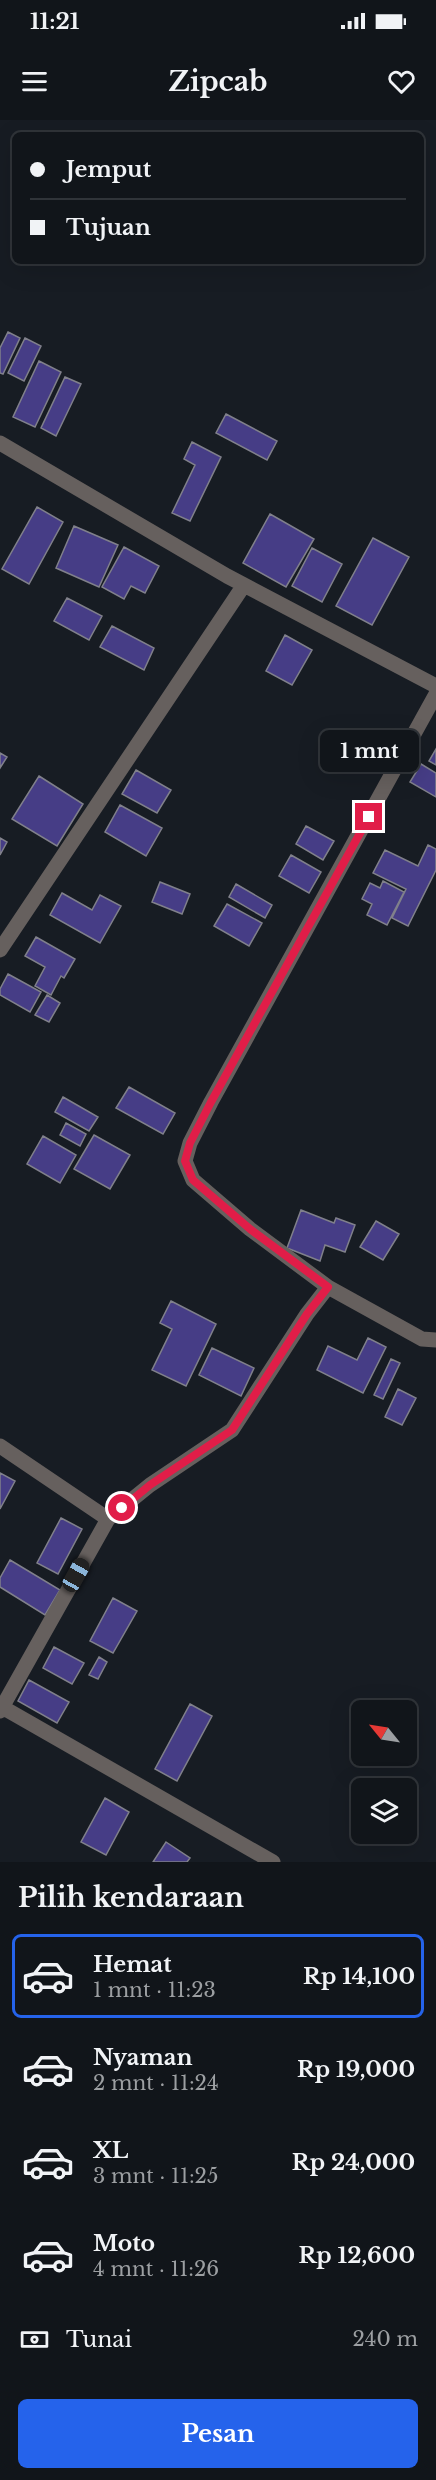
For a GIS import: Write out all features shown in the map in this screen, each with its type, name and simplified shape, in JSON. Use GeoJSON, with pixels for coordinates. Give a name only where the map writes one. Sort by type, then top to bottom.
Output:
{"type":"FeatureCollection","features":[{"type":"Feature","properties":{"kind":"street"},"geometry":{"type":"LineString","coordinates":[[0,443],[244,585],[436,686]]}},
{"type":"Feature","properties":{"kind":"street"},"geometry":{"type":"LineString","coordinates":[[0,950],[244,585]]}},
{"type":"Feature","properties":{"kind":"street"},"geometry":{"type":"LineString","coordinates":[[436,694],[211,1102],[190,1143],[185,1161],[193,1180],[250,1229],[328,1287],[422,1340],[436,1340]]}},
{"type":"Feature","properties":{"kind":"street"},"geometry":{"type":"LineString","coordinates":[[273,1862],[1,1709],[108,1519],[150,1485],[232,1430],[307,1314],[328,1287]]}},
{"type":"Feature","properties":{"kind":"street"},"geometry":{"type":"LineString","coordinates":[[0,1446],[108,1519]]}},
{"type":"Feature","properties":{"kind":"building"},"geometry":{"type":"Polygon","coordinates":[[[8,332],[20,338],[3,374],[0,373],[0,348],[8,332]]]}},
{"type":"Feature","properties":{"kind":"building"},"geometry":{"type":"Polygon","coordinates":[[[25,338],[41,346],[24,381],[8,373],[25,338]]]}},
{"type":"Feature","properties":{"kind":"building"},"geometry":{"type":"Polygon","coordinates":[[[39,361],[61,372],[35,427],[13,417],[39,361]]]}},
{"type":"Feature","properties":{"kind":"building"},"geometry":{"type":"Polygon","coordinates":[[[65,377],[81,384],[56,436],[41,428],[65,377]]]}},
{"type":"Feature","properties":{"kind":"building"},"geometry":{"type":"Polygon","coordinates":[[[226,414],[277,441],[267,460],[216,433],[226,414]]]}},
{"type":"Feature","properties":{"kind":"building"},"geometry":{"type":"Polygon","coordinates":[[[192,442],[221,457],[190,521],[172,513],[195,465],[184,459],[192,442]]]}},
{"type":"Feature","properties":{"kind":"building"},"geometry":{"type":"Polygon","coordinates":[[[37,507],[63,522],[29,584],[2,569],[37,507]]]}},
{"type":"Feature","properties":{"kind":"building"},"geometry":{"type":"Polygon","coordinates":[[[270,514],[314,539],[286,587],[243,563],[270,514]]]}},
{"type":"Feature","properties":{"kind":"building"},"geometry":{"type":"Polygon","coordinates":[[[74,526],[118,545],[99,587],[56,568],[74,526]]]}},
{"type":"Feature","properties":{"kind":"building"},"geometry":{"type":"Polygon","coordinates":[[[373,538],[409,557],[372,625],[336,606],[373,538]]]}},
{"type":"Feature","properties":{"kind":"building"},"geometry":{"type":"Polygon","coordinates":[[[124,547],[159,566],[145,593],[131,586],[124,599],[102,587],[124,547]]]}},
{"type":"Feature","properties":{"kind":"building"},"geometry":{"type":"Polygon","coordinates":[[[312,548],[342,564],[322,602],[292,586],[312,548]]]}},
{"type":"Feature","properties":{"kind":"building"},"geometry":{"type":"Polygon","coordinates":[[[67,598],[102,616],[89,640],[54,621],[67,598]]]}},
{"type":"Feature","properties":{"kind":"building"},"geometry":{"type":"Polygon","coordinates":[[[112,626],[154,648],[144,670],[100,647],[112,626]]]}},
{"type":"Feature","properties":{"kind":"building"},"geometry":{"type":"Polygon","coordinates":[[[285,635],[312,650],[292,685],[266,671],[285,635]]]}},
{"type":"Feature","properties":{"kind":"building"},"geometry":{"type":"Polygon","coordinates":[[[436,749],[436,765],[429,761],[436,749]]]}},
{"type":"Feature","properties":{"kind":"building"},"geometry":{"type":"Polygon","coordinates":[[[0,753],[7,757],[0,768],[0,753]]]}},
{"type":"Feature","properties":{"kind":"building"},"geometry":{"type":"Polygon","coordinates":[[[421,764],[436,773],[436,797],[410,782],[421,764]]]}},
{"type":"Feature","properties":{"kind":"building"},"geometry":{"type":"Polygon","coordinates":[[[136,770],[171,790],[157,813],[122,794],[136,770]]]}},
{"type":"Feature","properties":{"kind":"building"},"geometry":{"type":"Polygon","coordinates":[[[39,776],[83,804],[57,846],[12,819],[39,776]]]}},
{"type":"Feature","properties":{"kind":"building"},"geometry":{"type":"Polygon","coordinates":[[[120,805],[162,828],[146,856],[105,832],[120,805]]]}},
{"type":"Feature","properties":{"kind":"building"},"geometry":{"type":"Polygon","coordinates":[[[306,826],[334,841],[323,860],[296,844],[306,826]]]}},
{"type":"Feature","properties":{"kind":"building"},"geometry":{"type":"Polygon","coordinates":[[[0,838],[7,842],[0,855],[0,838]]]}},
{"type":"Feature","properties":{"kind":"building"},"geometry":{"type":"Polygon","coordinates":[[[428,845],[436,849],[436,870],[408,926],[392,918],[406,889],[373,873],[385,850],[418,866],[428,845]]]}},
{"type":"Feature","properties":{"kind":"building"},"geometry":{"type":"Polygon","coordinates":[[[291,855],[321,872],[309,893],[279,876],[291,855]]]}},
{"type":"Feature","properties":{"kind":"building"},"geometry":{"type":"Polygon","coordinates":[[[383,881],[404,892],[387,925],[367,915],[372,904],[362,899],[370,883],[380,888],[383,881]]]}},
{"type":"Feature","properties":{"kind":"building"},"geometry":{"type":"Polygon","coordinates":[[[160,882],[190,894],[182,914],[152,902],[160,882]]]}},
{"type":"Feature","properties":{"kind":"building"},"geometry":{"type":"Polygon","coordinates":[[[236,884],[272,905],[265,918],[229,897],[236,884]]]}},
{"type":"Feature","properties":{"kind":"building"},"geometry":{"type":"Polygon","coordinates":[[[62,893],[92,910],[100,895],[121,906],[100,943],[50,915],[62,893]]]}},
{"type":"Feature","properties":{"kind":"building"},"geometry":{"type":"Polygon","coordinates":[[[227,904],[262,923],[249,946],[214,926],[227,904]]]}},
{"type":"Feature","properties":{"kind":"building"},"geometry":{"type":"Polygon","coordinates":[[[36,937],[75,959],[64,978],[61,976],[51,995],[35,986],[45,967],[25,956],[36,937]]]}},
{"type":"Feature","properties":{"kind":"building"},"geometry":{"type":"Polygon","coordinates":[[[8,974],[41,992],[30,1012],[0,995],[0,989],[8,974]]]}},
{"type":"Feature","properties":{"kind":"building"},"geometry":{"type":"Polygon","coordinates":[[[47,995],[60,1003],[49,1022],[35,1015],[47,995]]]}},
{"type":"Feature","properties":{"kind":"building"},"geometry":{"type":"Polygon","coordinates":[[[129,1087],[175,1113],[163,1134],[116,1108],[129,1087]]]}},
{"type":"Feature","properties":{"kind":"building"},"geometry":{"type":"Polygon","coordinates":[[[63,1097],[98,1117],[89,1131],[55,1112],[63,1097]]]}},
{"type":"Feature","properties":{"kind":"building"},"geometry":{"type":"Polygon","coordinates":[[[66,1123],[86,1134],[80,1146],[60,1135],[66,1123]]]}},
{"type":"Feature","properties":{"kind":"building"},"geometry":{"type":"Polygon","coordinates":[[[94,1135],[130,1155],[110,1189],[74,1169],[94,1135]]]}},
{"type":"Feature","properties":{"kind":"building"},"geometry":{"type":"Polygon","coordinates":[[[43,1136],[76,1155],[60,1183],[27,1164],[43,1136]]]}},
{"type":"Feature","properties":{"kind":"building"},"geometry":{"type":"Polygon","coordinates":[[[301,1210],[334,1223],[336,1218],[355,1225],[345,1252],[325,1245],[320,1261],[287,1248],[301,1210]]]}},
{"type":"Feature","properties":{"kind":"building"},"geometry":{"type":"Polygon","coordinates":[[[376,1221],[399,1234],[383,1260],[360,1247],[376,1221]]]}},
{"type":"Feature","properties":{"kind":"building"},"geometry":{"type":"Polygon","coordinates":[[[171,1301],[216,1324],[186,1386],[152,1370],[172,1329],[160,1323],[171,1301]]]}},
{"type":"Feature","properties":{"kind":"building"},"geometry":{"type":"Polygon","coordinates":[[[368,1338],[386,1347],[363,1393],[317,1370],[328,1346],[357,1360],[368,1338]]]}},
{"type":"Feature","properties":{"kind":"building"},"geometry":{"type":"Polygon","coordinates":[[[212,1348],[254,1368],[241,1396],[199,1375],[212,1348]]]}},
{"type":"Feature","properties":{"kind":"building"},"geometry":{"type":"Polygon","coordinates":[[[391,1359],[400,1363],[383,1399],[374,1395],[391,1359]]]}},
{"type":"Feature","properties":{"kind":"building"},"geometry":{"type":"Polygon","coordinates":[[[398,1389],[416,1398],[402,1425],[385,1417],[398,1389]]]}},
{"type":"Feature","properties":{"kind":"building"},"geometry":{"type":"Polygon","coordinates":[[[0,1473],[15,1481],[0,1509],[0,1473]]]}},
{"type":"Feature","properties":{"kind":"building"},"geometry":{"type":"Polygon","coordinates":[[[61,1518],[82,1529],[58,1574],[37,1563],[61,1518]]]}},
{"type":"Feature","properties":{"kind":"building"},"geometry":{"type":"Polygon","coordinates":[[[10,1560],[60,1590],[45,1615],[0,1587],[0,1578],[10,1560]]]}},
{"type":"Feature","properties":{"kind":"building"},"geometry":{"type":"Polygon","coordinates":[[[113,1598],[137,1611],[113,1653],[90,1641],[113,1598]]]}},
{"type":"Feature","properties":{"kind":"building"},"geometry":{"type":"Polygon","coordinates":[[[54,1647],[84,1663],[72,1684],[43,1668],[54,1647]]]}},
{"type":"Feature","properties":{"kind":"building"},"geometry":{"type":"Polygon","coordinates":[[[99,1657],[107,1662],[98,1679],[89,1675],[99,1657]]]}},
{"type":"Feature","properties":{"kind":"building"},"geometry":{"type":"Polygon","coordinates":[[[29,1680],[69,1702],[57,1723],[18,1701],[29,1680]]]}},
{"type":"Feature","properties":{"kind":"building"},"geometry":{"type":"Polygon","coordinates":[[[190,1704],[212,1716],[177,1781],[155,1769],[190,1704]]]}},
{"type":"Feature","properties":{"kind":"building"},"geometry":{"type":"Polygon","coordinates":[[[105,1798],[129,1812],[106,1855],[81,1842],[105,1798]]]}},
{"type":"Feature","properties":{"kind":"building"},"geometry":{"type":"Polygon","coordinates":[[[166,1842],[190,1858],[187,1862],[153,1862],[166,1842]]]}},
{"type":"Feature","properties":{"kind":"route"},"geometry":{"type":"LineString","coordinates":[[122,1508],[150,1485],[212,1446],[232,1430],[307,1314],[328,1287],[250,1229],[193,1180],[185,1161],[190,1143],[211,1102],[369,817]]}}]}
